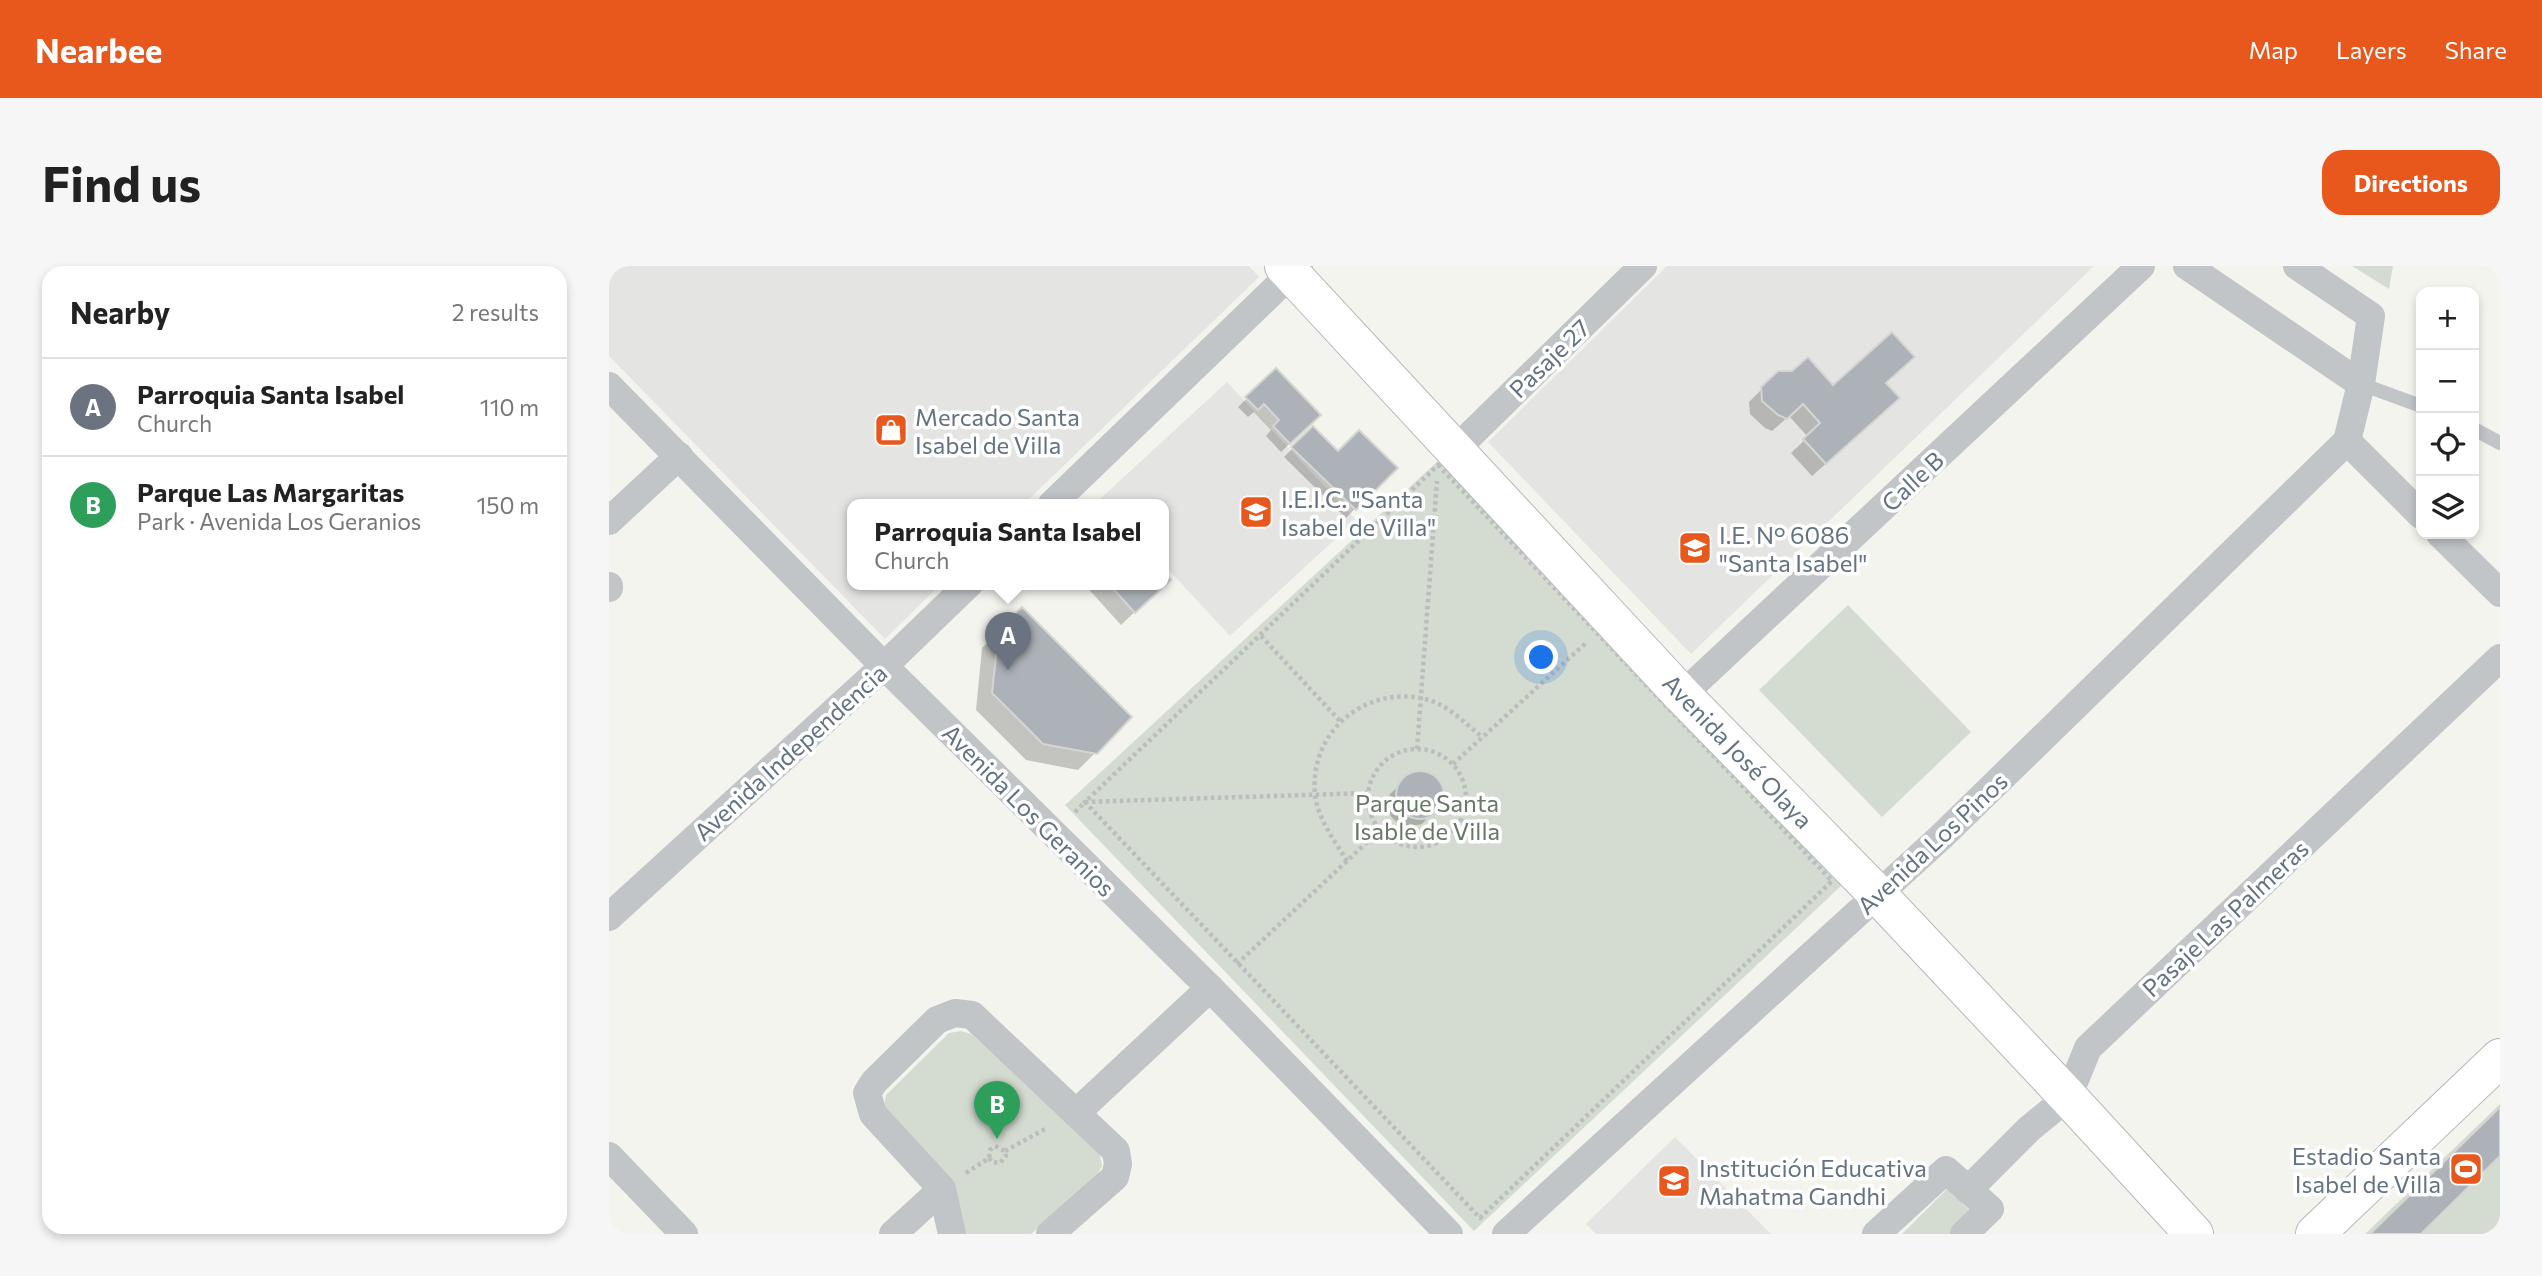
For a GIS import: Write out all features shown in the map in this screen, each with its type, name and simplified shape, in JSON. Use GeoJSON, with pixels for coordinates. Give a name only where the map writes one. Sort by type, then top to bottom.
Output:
{"type":"FeatureCollection","features":[{"type":"Feature","properties":{"kind":"main road","name":"Avenida José Olaya"},"geometry":{"type":"LineString","coordinates":[[1292,268],[1447,458],[1604,625],[1682,695],[1878,895],[2194,1234]]}},
{"type":"Feature","properties":{"kind":"main road"},"geometry":{"type":"LineString","coordinates":[[2315,1234],[2500,1058]]}},
{"type":"Feature","properties":{"kind":"street","name":"Pasaje 27"},"geometry":{"type":"LineString","coordinates":[[1447,458],[1643,266]]}},
{"type":"Feature","properties":{"kind":"street","name":"Calle B"},"geometry":{"type":"LineString","coordinates":[[1682,695],[2141,266]]}},
{"type":"Feature","properties":{"kind":"street"},"geometry":{"type":"LineString","coordinates":[[2187,266],[2361,384]]}},
{"type":"Feature","properties":{"kind":"street"},"geometry":{"type":"LineString","coordinates":[[2297,266],[2371,316],[2361,384],[2347,440],[2416,510]]}},
{"type":"Feature","properties":{"kind":"street"},"geometry":{"type":"LineString","coordinates":[[1057,499],[1292,268]]}},
{"type":"Feature","properties":{"kind":"street","name":"Avenida Los Geranios"},"geometry":{"type":"LineString","coordinates":[[609,386],[884,666],[1210,988],[1449,1234]]}},
{"type":"Feature","properties":{"kind":"street","name":"Avenida Los Pinos"},"geometry":{"type":"LineString","coordinates":[[1506,1234],[1952,827],[2347,440]]}},
{"type":"Feature","properties":{"kind":"street"},"geometry":{"type":"LineString","coordinates":[[609,521],[679,456]]}},
{"type":"Feature","properties":{"kind":"street"},"geometry":{"type":"LineString","coordinates":[[2445,539],[2500,593]]}},
{"type":"Feature","properties":{"kind":"street","name":"Avenida Independencia"},"geometry":{"type":"LineString","coordinates":[[609,917],[884,666],[963,590]]}},
{"type":"Feature","properties":{"kind":"street","name":"Pasaje Las Palmeras"},"geometry":{"type":"LineString","coordinates":[[1968,1190],[2029,1129],[2068,1097],[2088,1048],[2500,658]]}},
{"type":"Feature","properties":{"kind":"street"},"geometry":{"type":"LineString","coordinates":[[1076,1113],[1210,988]]}},
{"type":"Feature","properties":{"kind":"street"},"geometry":{"type":"LineString","coordinates":[[952,1234],[942,1189],[873,1114],[867,1093],[874,1082],[937,1020],[955,1013],[972,1015],[1116,1150],[1118,1164],[1115,1177],[1050,1234]]}},
{"type":"Feature","properties":{"kind":"street"},"geometry":{"type":"LineString","coordinates":[[609,1156],[684,1234]]}},
{"type":"Feature","properties":{"kind":"street"},"geometry":{"type":"LineString","coordinates":[[1876,1234],[1946,1170],[1990,1209],[1964,1234]]}},
{"type":"Feature","properties":{"kind":"street"},"geometry":{"type":"LineString","coordinates":[[893,1234],[942,1189]]}},
{"type":"Feature","properties":{"kind":"lane"},"geometry":{"type":"LineString","coordinates":[[2361,384],[2416,404]]}},
{"type":"Feature","properties":{"kind":"lane"},"geometry":{"type":"LineString","coordinates":[[2479,432],[2500,443]]}},
{"type":"Feature","properties":{"kind":"path"},"geometry":{"type":"LineString","coordinates":[[1085,802],[1480,1218],[1832,881],[1604,625],[1447,458]]}},
{"type":"Feature","properties":{"kind":"path"},"geometry":{"type":"LineString","coordinates":[[1054,834],[1447,458]]}},
{"type":"Feature","properties":{"kind":"path"},"geometry":{"type":"LineString","coordinates":[[1417,749],[1447,458]]}},
{"type":"Feature","properties":{"kind":"path"},"geometry":{"type":"LineString","coordinates":[[1453,764],[1604,625]]}},
{"type":"Feature","properties":{"kind":"path"},"geometry":{"type":"LineString","coordinates":[[1261,636],[1340,721]]}},
{"type":"Feature","properties":{"kind":"path"},"geometry":{"type":"LineString","coordinates":[[1347,861],[1322,818],[1315,795],[1316,765],[1325,739],[1340,721],[1368,702],[1397,695],[1421,699],[1453,713],[1482,737]]}},
{"type":"Feature","properties":{"kind":"path"},"geometry":{"type":"LineString","coordinates":[[1417,749],[1443,756],[1453,764],[1464,782],[1467,798],[1464,815],[1456,830],[1429,847],[1413,848],[1398,845],[1379,831],[1368,809],[1367,793],[1371,778],[1380,765],[1394,755],[1417,749]]}},
{"type":"Feature","properties":{"kind":"path"},"geometry":{"type":"LineString","coordinates":[[1085,802],[1367,793]]}},
{"type":"Feature","properties":{"kind":"path"},"geometry":{"type":"LineString","coordinates":[[1210,988],[1379,831]]}},
{"type":"Feature","properties":{"kind":"path"},"geometry":{"type":"LineString","coordinates":[[1005,1150],[1006,1156],[1000,1163],[992,1162],[989,1158],[990,1150],[995,1146],[1005,1150],[1076,1113]]}},
{"type":"Feature","properties":{"kind":"shaded area","name":"Mercado Santa Isabel de Villa"},"geometry":{"type":"Polygon","coordinates":[[[609,266],[1249,266],[1259,277],[1029,499],[847,499],[847,590],[935,590],[885,639],[609,356],[609,266]]]}},
{"type":"Feature","properties":{"kind":"shaded area","name":"I.E. N° 6086 \"Santa Isabel\""},"geometry":{"type":"Polygon","coordinates":[[[1667,266],[2094,266],[1691,654],[1488,442],[1667,266]]]}},
{"type":"Feature","properties":{"kind":"shaded area","name":"I.E.I.C. \"Santa Isabel de Villa\""},"geometry":{"type":"Polygon","coordinates":[[[1227,382],[1356,520],[1230,636],[1169,570],[1169,499],[1101,498],[1227,382]]]}},
{"type":"Feature","properties":{"kind":"shaded area","name":"Institución Educativa Mahatma Gandhi"},"geometry":{"type":"Polygon","coordinates":[[[1675,1137],[1771,1234],[1596,1234],[1586,1224],[1675,1137]]]}},
{"type":"Feature","properties":{"kind":"green space"},"geometry":{"type":"Polygon","coordinates":[[[2352,266],[2393,266],[2389,289],[2352,266]]]}},
{"type":"Feature","properties":{"kind":"green space","name":"Parque Santa Isable de Villa"},"geometry":{"type":"Polygon","coordinates":[[[1438,461],[1842,885],[1474,1231],[1065,805],[1438,461]]]}},
{"type":"Feature","properties":{"kind":"green space"},"geometry":{"type":"Polygon","coordinates":[[[1848,605],[1971,732],[1882,817],[1759,690],[1848,605]]]}},
{"type":"Feature","properties":{"kind":"green space"},"geometry":{"type":"Polygon","coordinates":[[[961,1031],[971,1034],[1099,1152],[1102,1166],[1095,1178],[1031,1234],[965,1234],[884,1105],[886,1095],[949,1033],[961,1031]]]}},
{"type":"Feature","properties":{"kind":"green space","name":"Estadio Santa Isabel de Villa"},"geometry":{"type":"Polygon","coordinates":[[[2500,1104],[2500,1234],[2365,1234],[2500,1104]]]}},
{"type":"Feature","properties":{"kind":"green space"},"geometry":{"type":"Polygon","coordinates":[[[1947,1189],[1971,1212],[1950,1234],[1902,1234],[1947,1189]]]}},
{"type":"Feature","properties":{"kind":"building"},"geometry":{"type":"Polygon","coordinates":[[[1892,332],[1915,357],[1886,383],[1900,398],[1826,464],[1803,439],[1820,423],[1803,404],[1787,419],[1778,415],[1762,401],[1761,387],[1778,371],[1792,371],[1808,357],[1833,385],[1892,332]]]}},
{"type":"Feature","properties":{"kind":"building"},"geometry":{"type":"Polygon","coordinates":[[[1276,368],[1321,415],[1290,444],[1273,426],[1279,420],[1264,404],[1258,410],[1245,397],[1276,368]]]}},
{"type":"Feature","properties":{"kind":"building"},"geometry":{"type":"Polygon","coordinates":[[[1313,426],[1338,451],[1359,430],[1398,468],[1356,510],[1291,447],[1313,426]]]}},
{"type":"Feature","properties":{"kind":"building"},"geometry":{"type":"Polygon","coordinates":[[[1114,590],[1160,590],[1135,613],[1114,590]]]}},
{"type":"Feature","properties":{"kind":"building"},"geometry":{"type":"Polygon","coordinates":[[[1022,607],[1132,717],[1097,754],[1043,744],[992,693],[999,629],[1022,607]]]}},
{"type":"Feature","properties":{"kind":"building"},"geometry":{"type":"Polygon","coordinates":[[[1420,771],[1437,778],[1444,795],[1437,812],[1420,819],[1403,812],[1396,795],[1403,778],[1420,771]]]}},
{"type":"Feature","properties":{"kind":"building"},"geometry":{"type":"Polygon","coordinates":[[[2500,1107],[2500,1156],[2421,1234],[2370,1234],[2500,1107]]]}},
{"type":"Feature","properties":{"kind":"place","name":"Mercado Santa Isabel de Villa"},"geometry":{"type":"Point","coordinates":[891,430]}},
{"type":"Feature","properties":{"kind":"place","name":"I.E.I.C. \"Santa Isabel de Villa\""},"geometry":{"type":"Point","coordinates":[1256,512]}},
{"type":"Feature","properties":{"kind":"place","name":"I.E. N° 6086 \"Santa Isabel\""},"geometry":{"type":"Point","coordinates":[1695,548]}},
{"type":"Feature","properties":{"kind":"place","name":"Parroquia Santa Isabel"},"geometry":{"type":"Point","coordinates":[1008,670]}},
{"type":"Feature","properties":{"kind":"place","name":"Parque Las Margaritas"},"geometry":{"type":"Point","coordinates":[997,1139]}},
{"type":"Feature","properties":{"kind":"place","name":"Estadio Santa Isabel de Villa"},"geometry":{"type":"Point","coordinates":[2466,1169]}},
{"type":"Feature","properties":{"kind":"place","name":"Institución Educativa Mahatma Gandhi"},"geometry":{"type":"Point","coordinates":[1674,1181]}}]}
